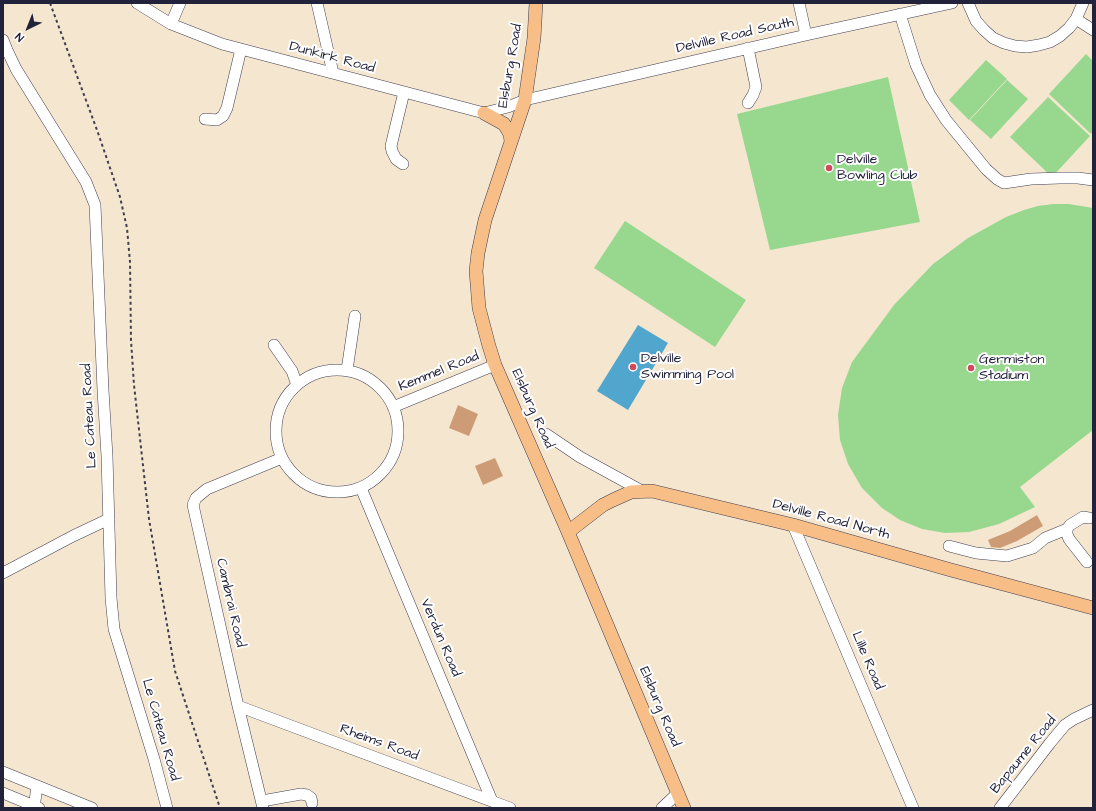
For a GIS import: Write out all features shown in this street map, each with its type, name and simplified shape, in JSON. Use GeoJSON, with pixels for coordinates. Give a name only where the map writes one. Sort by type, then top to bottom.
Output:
{"type":"FeatureCollection","features":[{"type":"Feature","properties":{"kind":"main road","name":"Elsburg Road"},"geometry":{"type":"LineString","coordinates":[[536,3],[534,38],[525,100],[485,220],[478,253],[476,271],[479,308],[488,346],[495,365],[568,532],[684,808]]}},
{"type":"Feature","properties":{"kind":"main road"},"geometry":{"type":"LineString","coordinates":[[484,113],[504,124],[510,134],[511,141]]}},
{"type":"Feature","properties":{"kind":"main road","name":"Delville Road North"},"geometry":{"type":"LineString","coordinates":[[568,532],[604,505],[631,492],[642,490],[663,493],[793,525],[951,570],[1093,608]]}},
{"type":"Feature","properties":{"kind":"street","name":"Dunkirk Road"},"geometry":{"type":"LineString","coordinates":[[137,3],[171,24],[194,34],[241,49],[484,113]]}},
{"type":"Feature","properties":{"kind":"street"},"geometry":{"type":"LineString","coordinates":[[171,24],[180,3]]}},
{"type":"Feature","properties":{"kind":"street"},"geometry":{"type":"LineString","coordinates":[[317,3],[333,73]]}},
{"type":"Feature","properties":{"kind":"street"},"geometry":{"type":"LineString","coordinates":[[799,3],[806,35]]}},
{"type":"Feature","properties":{"kind":"street","name":"Delville Road South"},"geometry":{"type":"LineString","coordinates":[[525,100],[748,48],[952,3]]}},
{"type":"Feature","properties":{"kind":"street"},"geometry":{"type":"LineString","coordinates":[[968,3],[976,21],[984,30],[999,40],[1015,46],[1027,47],[1039,46],[1050,42],[1065,32],[1076,19],[1083,3]]}},
{"type":"Feature","properties":{"kind":"street"},"geometry":{"type":"LineString","coordinates":[[900,14],[916,65],[930,95],[946,120],[986,170],[1004,183],[1031,179],[1060,178],[1093,180]]}},
{"type":"Feature","properties":{"kind":"street"},"geometry":{"type":"LineString","coordinates":[[1076,19],[1093,30]]}},
{"type":"Feature","properties":{"kind":"street","name":"Le Cateau Road"},"geometry":{"type":"LineString","coordinates":[[3,40],[6,50],[16,69],[86,182],[95,205],[109,519],[111,598],[114,628],[154,759],[167,808]]}},
{"type":"Feature","properties":{"kind":"street"},"geometry":{"type":"LineString","coordinates":[[748,48],[756,87],[748,103]]}},
{"type":"Feature","properties":{"kind":"street"},"geometry":{"type":"LineString","coordinates":[[205,119],[217,120],[223,116],[227,108],[241,49]]}},
{"type":"Feature","properties":{"kind":"street"},"geometry":{"type":"LineString","coordinates":[[403,164],[396,159],[392,151],[392,146],[404,92]]}},
{"type":"Feature","properties":{"kind":"street"},"geometry":{"type":"LineString","coordinates":[[484,113],[525,100]]}},
{"type":"Feature","properties":{"kind":"street"},"geometry":{"type":"LineString","coordinates":[[347,370],[355,316]]}},
{"type":"Feature","properties":{"kind":"street"},"geometry":{"type":"LineString","coordinates":[[274,345],[292,371],[297,384]]}},
{"type":"Feature","properties":{"kind":"street","name":"Kemmel Road"},"geometry":{"type":"LineString","coordinates":[[393,407],[495,365]]}},
{"type":"Feature","properties":{"kind":"street"},"geometry":{"type":"LineString","coordinates":[[347,370],[360,374],[382,389],[393,407],[398,424],[398,435],[397,446],[393,457],[380,475],[361,488],[339,492],[327,492],[316,489],[296,477],[282,458],[277,445],[275,432],[281,406],[288,394],[297,384],[320,372],[347,370]]}},
{"type":"Feature","properties":{"kind":"street"},"geometry":{"type":"LineString","coordinates":[[546,434],[580,457],[642,490]]}},
{"type":"Feature","properties":{"kind":"street","name":"Cambrai Road"},"geometry":{"type":"LineString","coordinates":[[263,804],[238,706],[193,505],[196,498],[207,489],[282,458]]}},
{"type":"Feature","properties":{"kind":"street","name":"Verdun Road"},"geometry":{"type":"LineString","coordinates":[[361,488],[492,801]]}},
{"type":"Feature","properties":{"kind":"street"},"geometry":{"type":"LineString","coordinates":[[949,546],[976,553],[1007,556],[1033,548],[1045,538],[1067,529],[1070,525],[1083,518],[1088,518]]}},
{"type":"Feature","properties":{"kind":"street"},"geometry":{"type":"LineString","coordinates":[[3,573],[109,519]]}},
{"type":"Feature","properties":{"kind":"street","name":"Lille Road"},"geometry":{"type":"LineString","coordinates":[[793,525],[913,808]]}},
{"type":"Feature","properties":{"kind":"street"},"geometry":{"type":"LineString","coordinates":[[1067,529],[1069,538],[1087,562]]}},
{"type":"Feature","properties":{"kind":"street","name":"Rheims Road"},"geometry":{"type":"LineString","coordinates":[[238,706],[510,808]]}},
{"type":"Feature","properties":{"kind":"street","name":"Bapaume Road"},"geometry":{"type":"LineString","coordinates":[[1000,808],[1060,731],[1074,719],[1093,710]]}},
{"type":"Feature","properties":{"kind":"street"},"geometry":{"type":"LineString","coordinates":[[3,772],[92,808]]}},
{"type":"Feature","properties":{"kind":"street"},"geometry":{"type":"LineString","coordinates":[[3,793],[35,807],[38,786]]}},
{"type":"Feature","properties":{"kind":"street"},"geometry":{"type":"LineString","coordinates":[[662,808],[678,793]]}},
{"type":"Feature","properties":{"kind":"street"},"geometry":{"type":"LineString","coordinates":[[263,804],[301,794],[307,795],[311,798],[312,803]]}},
{"type":"Feature","properties":{"kind":"path"},"geometry":{"type":"LineString","coordinates":[[50,3],[97,130],[120,197],[125,220],[130,262],[131,340],[134,385],[149,519],[175,671],[220,808]]}},
{"type":"Feature","properties":{"kind":"green space"},"geometry":{"type":"Polygon","coordinates":[[[1086,54],[1093,61],[1093,131],[1091,134],[1049,94],[1086,54]]]}},
{"type":"Feature","properties":{"kind":"green space"},"geometry":{"type":"Polygon","coordinates":[[[986,60],[1007,79],[969,120],[949,100],[986,60]]]}},
{"type":"Feature","properties":{"kind":"green space","name":"Delville Bowling Club"},"geometry":{"type":"Polygon","coordinates":[[[888,77],[920,222],[770,250],[737,114],[888,77]]]}},
{"type":"Feature","properties":{"kind":"green space"},"geometry":{"type":"Polygon","coordinates":[[[1007,80],[1028,99],[991,139],[970,120],[1007,80]]]}},
{"type":"Feature","properties":{"kind":"green space"},"geometry":{"type":"Polygon","coordinates":[[[1048,97],[1090,136],[1052,177],[1010,137],[1048,97]]]}},
{"type":"Feature","properties":{"kind":"green space","name":"Germiston Stadium"},"geometry":{"type":"Polygon","coordinates":[[[1069,204],[1093,208],[1093,430],[1020,487],[1035,507],[999,524],[969,532],[945,533],[922,529],[900,520],[882,508],[862,488],[848,464],[840,440],[838,415],[842,388],[852,362],[894,305],[933,264],[968,238],[1006,217],[1038,206],[1069,204]]]}},
{"type":"Feature","properties":{"kind":"green space"},"geometry":{"type":"Polygon","coordinates":[[[625,221],[746,300],[715,347],[594,268],[625,221]]]}},
{"type":"Feature","properties":{"kind":"water","name":"Delville Swimming Pool"},"geometry":{"type":"Polygon","coordinates":[[[638,325],[668,343],[628,410],[597,391],[638,325]]]}},
{"type":"Feature","properties":{"kind":"building"},"geometry":{"type":"Polygon","coordinates":[[[458,405],[478,414],[469,436],[449,428],[458,405]]]}},
{"type":"Feature","properties":{"kind":"building"},"geometry":{"type":"Polygon","coordinates":[[[495,458],[503,476],[483,485],[475,466],[495,458]]]}},
{"type":"Feature","properties":{"kind":"building"},"geometry":{"type":"Polygon","coordinates":[[[1037,515],[1043,526],[1017,541],[1000,548],[991,547],[988,540],[1010,531],[1037,515]]]}},
{"type":"Feature","properties":{"kind":"place","name":"Delville Bowling Club"},"geometry":{"type":"Point","coordinates":[829,168]}},
{"type":"Feature","properties":{"kind":"place","name":"Delville Swimming Pool"},"geometry":{"type":"Point","coordinates":[633,367]}},
{"type":"Feature","properties":{"kind":"place","name":"Germiston Stadium"},"geometry":{"type":"Point","coordinates":[971,368]}}]}
